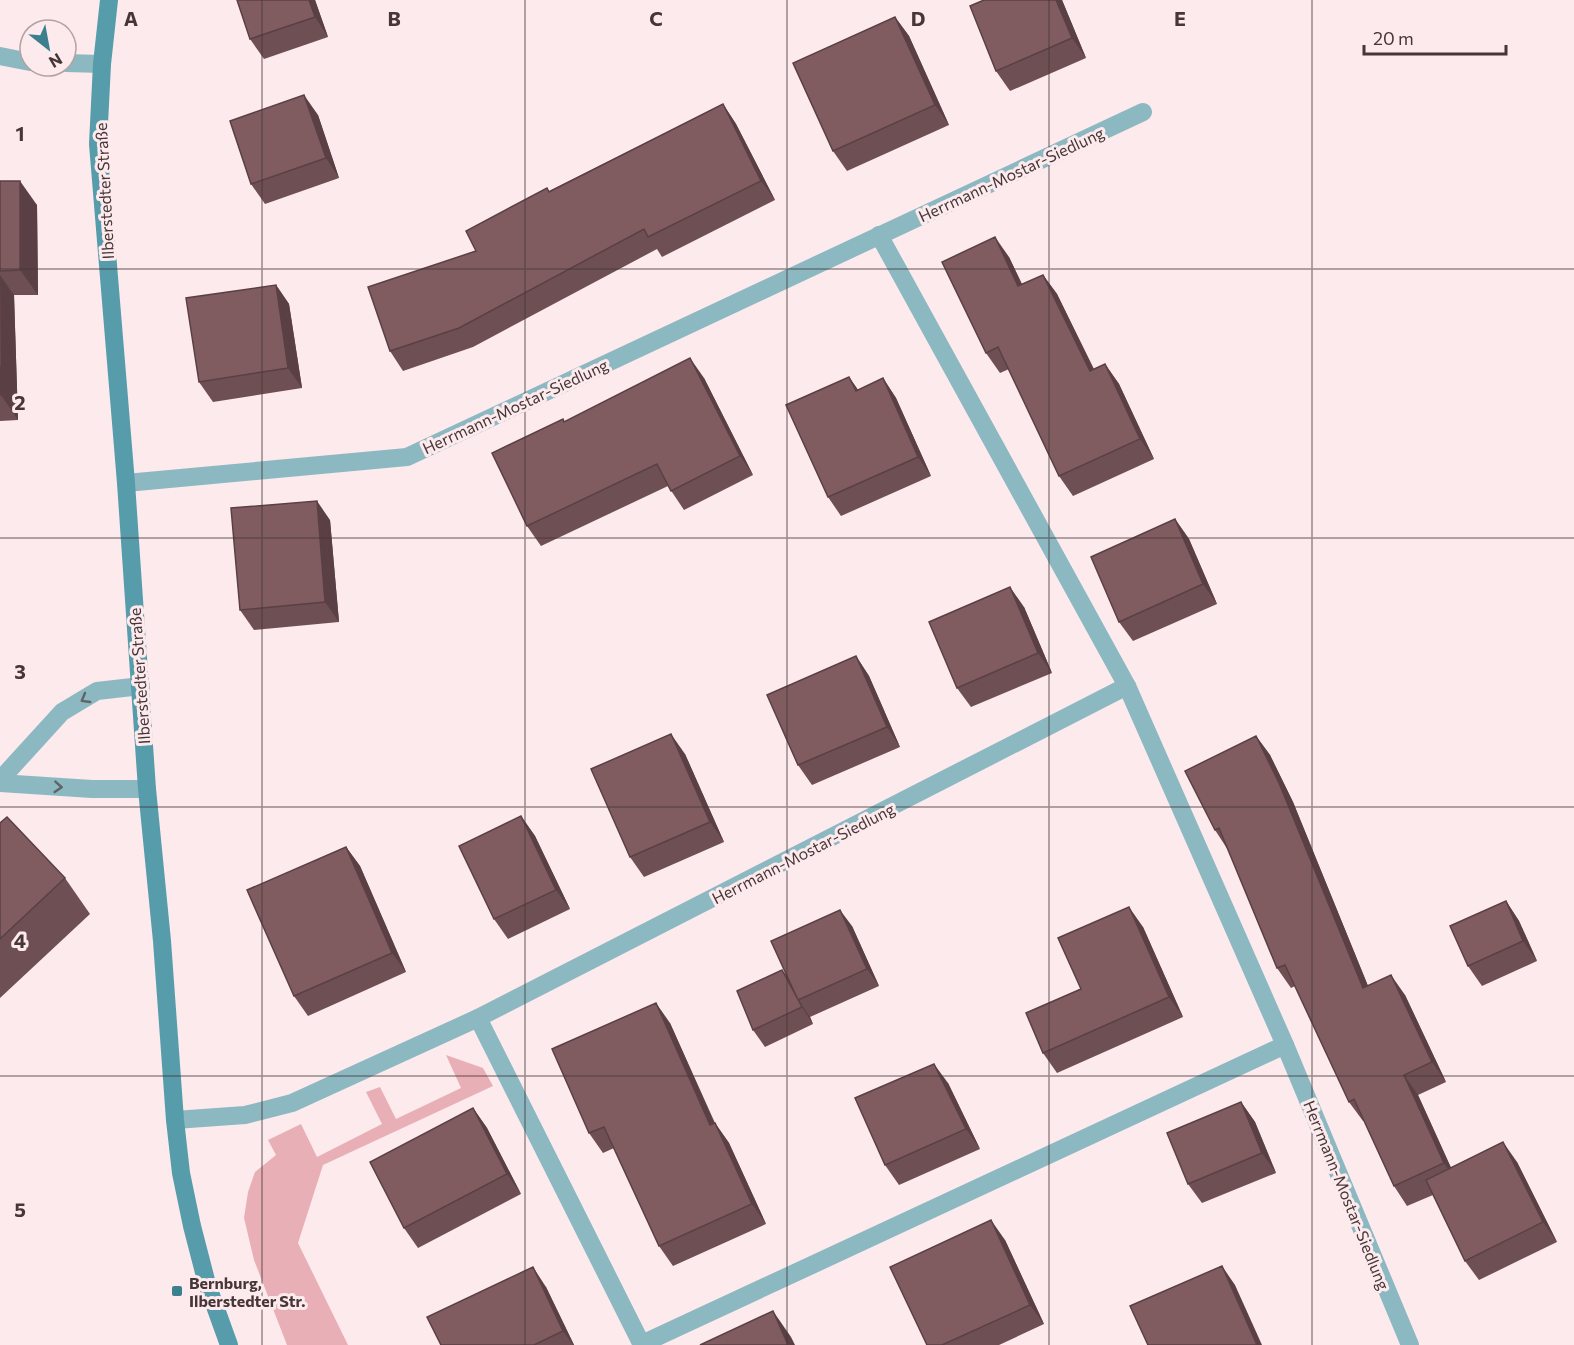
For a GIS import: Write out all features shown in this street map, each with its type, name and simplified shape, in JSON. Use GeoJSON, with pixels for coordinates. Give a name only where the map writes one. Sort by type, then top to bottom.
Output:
{"type":"FeatureCollection","features":[{"type":"Feature","properties":{"kind":"street","name":"Ilberstedter Straße"},"geometry":{"type":"LineString","coordinates":[[109,0],[102,64],[98,144],[126,483],[147,789],[162,941],[175,1120],[181,1173],[192,1226],[207,1284],[229,1345]]}},
{"type":"Feature","properties":{"kind":"street"},"geometry":{"type":"LineString","coordinates":[[0,56],[18,60]]}},
{"type":"Feature","properties":{"kind":"street"},"geometry":{"type":"LineString","coordinates":[[78,63],[102,64]]}},
{"type":"Feature","properties":{"kind":"street","name":"Herrmann-Mostar-Siedlung"},"geometry":{"type":"LineString","coordinates":[[126,483],[407,457],[1143,112]]}},
{"type":"Feature","properties":{"kind":"street","name":"Herrmann-Mostar-Siedlung"},"geometry":{"type":"LineString","coordinates":[[879,235],[1127,686],[1285,1045],[1410,1345]]}},
{"type":"Feature","properties":{"kind":"street"},"geometry":{"type":"LineString","coordinates":[[0,782],[62,711],[97,691],[141,686]]}},
{"type":"Feature","properties":{"kind":"street","name":"Herrmann-Mostar-Siedlung"},"geometry":{"type":"LineString","coordinates":[[175,1120],[245,1115],[292,1103],[478,1018],[1127,686]]}},
{"type":"Feature","properties":{"kind":"street"},"geometry":{"type":"LineString","coordinates":[[0,782],[92,789],[147,789]]}},
{"type":"Feature","properties":{"kind":"street"},"geometry":{"type":"LineString","coordinates":[[478,1018],[642,1345],[1285,1045]]}},
{"type":"Feature","properties":{"kind":"shaded area"},"geometry":{"type":"Polygon","coordinates":[[[446,1055],[483,1068],[493,1086],[323,1165],[298,1243],[348,1345],[287,1345],[254,1260],[244,1218],[248,1192],[255,1172],[276,1155],[268,1140],[301,1124],[317,1157],[382,1124],[366,1092],[380,1087],[396,1119],[461,1088],[446,1055]]]}},
{"type":"Feature","properties":{"kind":"building"},"geometry":{"type":"Polygon","coordinates":[[[237,0],[309,0],[315,17],[250,39],[237,0]]]}},
{"type":"Feature","properties":{"kind":"building"},"geometry":{"type":"Polygon","coordinates":[[[984,0],[1056,0],[1072,38],[996,71],[970,6],[984,0]]]}},
{"type":"Feature","properties":{"kind":"building"},"geometry":{"type":"Polygon","coordinates":[[[895,17],[935,105],[833,151],[793,63],[895,17]]]}},
{"type":"Feature","properties":{"kind":"building"},"geometry":{"type":"Polygon","coordinates":[[[304,95],[326,158],[251,184],[230,121],[304,95]]]}},
{"type":"Feature","properties":{"kind":"building"},"geometry":{"type":"Polygon","coordinates":[[[723,104],[761,181],[648,237],[644,229],[459,328],[390,351],[368,287],[476,251],[466,231],[547,188],[549,192],[723,104]]]}},
{"type":"Feature","properties":{"kind":"building"},"geometry":{"type":"Polygon","coordinates":[[[0,181],[20,181],[20,270],[0,271],[0,181]]]}},
{"type":"Feature","properties":{"kind":"building"},"geometry":{"type":"Polygon","coordinates":[[[995,237],[1018,286],[1043,275],[1090,371],[1105,364],[1140,439],[1059,476],[998,347],[986,353],[942,262],[995,237]]]}},
{"type":"Feature","properties":{"kind":"building"},"geometry":{"type":"Polygon","coordinates":[[[276,285],[288,368],[199,382],[186,298],[276,285]]]}},
{"type":"Feature","properties":{"kind":"building"},"geometry":{"type":"Polygon","coordinates":[[[690,358],[740,456],[671,491],[657,464],[527,526],[492,453],[563,419],[564,422],[690,358]]]}},
{"type":"Feature","properties":{"kind":"building"},"geometry":{"type":"Polygon","coordinates":[[[849,377],[856,391],[883,378],[918,457],[828,497],[786,405],[849,377]]]}},
{"type":"Feature","properties":{"kind":"building"},"geometry":{"type":"Polygon","coordinates":[[[317,501],[325,602],[240,610],[231,508],[317,501]]]}},
{"type":"Feature","properties":{"kind":"building"},"geometry":{"type":"Polygon","coordinates":[[[1175,519],[1203,584],[1119,622],[1091,557],[1175,519]]]}},
{"type":"Feature","properties":{"kind":"building"},"geometry":{"type":"Polygon","coordinates":[[[1010,587],[1038,653],[957,688],[929,622],[1010,587]]]}},
{"type":"Feature","properties":{"kind":"building"},"geometry":{"type":"Polygon","coordinates":[[[856,656],[887,727],[798,765],[767,695],[856,656]]]}},
{"type":"Feature","properties":{"kind":"building"},"geometry":{"type":"Polygon","coordinates":[[[671,734],[710,822],[630,857],[591,769],[671,734]]]}},
{"type":"Feature","properties":{"kind":"building"},"geometry":{"type":"Polygon","coordinates":[[[1256,736],[1279,783],[1363,988],[1391,975],[1432,1062],[1404,1075],[1444,1163],[1394,1186],[1354,1099],[1349,1102],[1285,965],[1277,968],[1219,828],[1215,830],[1185,771],[1256,736]]]}},
{"type":"Feature","properties":{"kind":"building"},"geometry":{"type":"Polygon","coordinates":[[[521,816],[556,890],[494,919],[459,846],[521,816]]]}},
{"type":"Feature","properties":{"kind":"building"},"geometry":{"type":"Polygon","coordinates":[[[7,817],[65,878],[0,939],[0,823],[7,817]]]}},
{"type":"Feature","properties":{"kind":"building"},"geometry":{"type":"Polygon","coordinates":[[[346,847],[392,953],[294,996],[247,890],[346,847]]]}},
{"type":"Feature","properties":{"kind":"building"},"geometry":{"type":"Polygon","coordinates":[[[1506,901],[1523,941],[1468,966],[1450,926],[1506,901]]]}},
{"type":"Feature","properties":{"kind":"building"},"geometry":{"type":"Polygon","coordinates":[[[1129,907],[1169,997],[1043,1053],[1026,1013],[1081,989],[1058,938],[1129,907]]]}},
{"type":"Feature","properties":{"kind":"building"},"geometry":{"type":"Polygon","coordinates":[[[840,910],[867,969],[798,1000],[771,941],[840,910]]]}},
{"type":"Feature","properties":{"kind":"building"},"geometry":{"type":"Polygon","coordinates":[[[782,970],[802,1007],[753,1030],[737,991],[782,970]]]}},
{"type":"Feature","properties":{"kind":"building"},"geometry":{"type":"Polygon","coordinates":[[[656,1003],[710,1125],[715,1123],[752,1204],[659,1246],[604,1127],[589,1133],[552,1049],[656,1003]]]}},
{"type":"Feature","properties":{"kind":"building"},"geometry":{"type":"Polygon","coordinates":[[[934,1064],[966,1129],[885,1165],[855,1098],[934,1064]]]}},
{"type":"Feature","properties":{"kind":"building"},"geometry":{"type":"Polygon","coordinates":[[[1241,1102],[1262,1153],[1188,1184],[1167,1133],[1241,1102]]]}},
{"type":"Feature","properties":{"kind":"building"},"geometry":{"type":"Polygon","coordinates":[[[473,1108],[507,1174],[404,1228],[370,1162],[473,1108]]]}},
{"type":"Feature","properties":{"kind":"building"},"geometry":{"type":"Polygon","coordinates":[[[1503,1142],[1543,1222],[1465,1261],[1426,1180],[1503,1142]]]}},
{"type":"Feature","properties":{"kind":"building"},"geometry":{"type":"Polygon","coordinates":[[[991,1220],[1030,1305],[942,1345],[927,1345],[890,1267],[991,1220]]]}},
{"type":"Feature","properties":{"kind":"building"},"geometry":{"type":"Polygon","coordinates":[[[1222,1266],[1257,1345],[1148,1345],[1130,1306],[1222,1266]]]}},
{"type":"Feature","properties":{"kind":"building"},"geometry":{"type":"Polygon","coordinates":[[[533,1267],[563,1331],[534,1345],[441,1345],[427,1317],[533,1267]]]}},
{"type":"Feature","properties":{"kind":"building"},"geometry":{"type":"Polygon","coordinates":[[[773,1311],[788,1345],[700,1345],[773,1311]]]}},
{"type":"Feature","properties":{"kind":"place","name":"Bernburg, Ilberstedter Str."},"geometry":{"type":"Point","coordinates":[177,1291]}}]}
